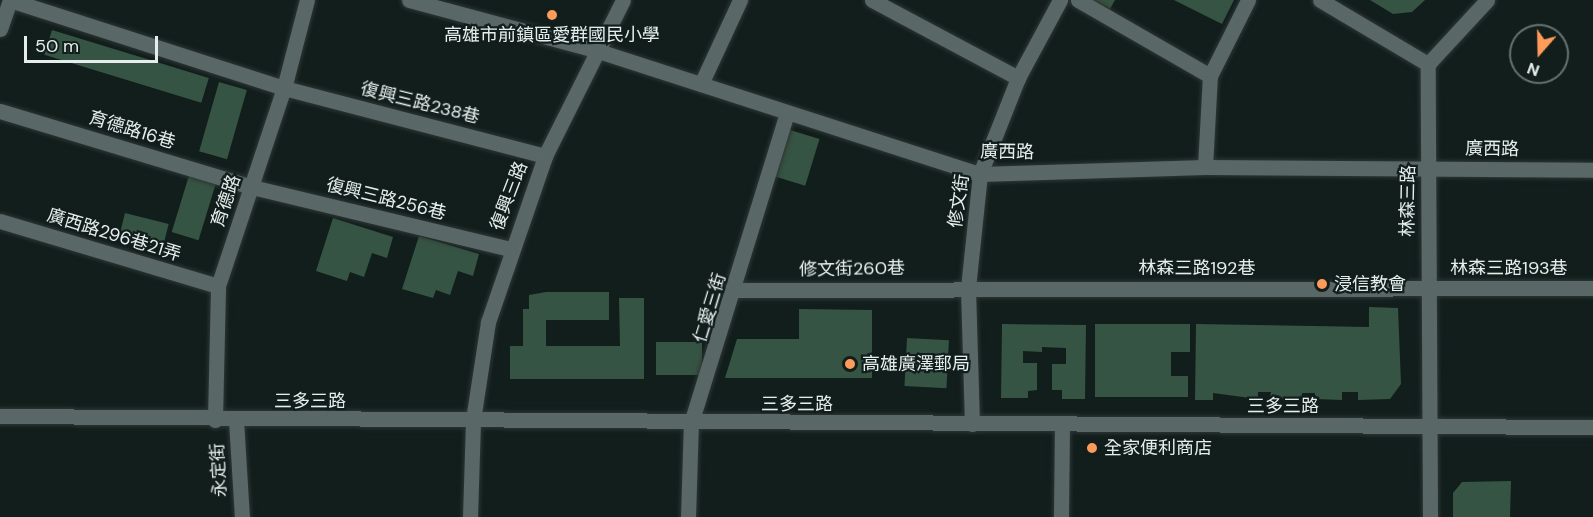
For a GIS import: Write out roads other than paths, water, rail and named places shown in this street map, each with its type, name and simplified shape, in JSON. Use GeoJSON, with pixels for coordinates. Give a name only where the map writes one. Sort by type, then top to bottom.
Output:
{"type":"FeatureCollection","features":[{"type":"Feature","properties":{"kind":"street","name":"復興三路238巷"},"geometry":{"type":"LineString","coordinates":[[10,0],[284,88],[545,156]]}},
{"type":"Feature","properties":{"kind":"street"},"geometry":{"type":"LineString","coordinates":[[0,29],[10,0]]}},
{"type":"Feature","properties":{"kind":"street","name":"育德路"},"geometry":{"type":"LineString","coordinates":[[215,420],[218,286],[284,88],[307,0]]}},
{"type":"Feature","properties":{"kind":"street","name":"廣西路"},"geometry":{"type":"LineString","coordinates":[[409,0],[595,50],[980,174],[1205,167],[1593,170]]}},
{"type":"Feature","properties":{"kind":"street","name":"復興三路"},"geometry":{"type":"LineString","coordinates":[[470,517],[473,420],[488,322],[510,249],[545,156],[595,50],[623,0]]}},
{"type":"Feature","properties":{"kind":"street"},"geometry":{"type":"LineString","coordinates":[[701,84],[740,0]]}},
{"type":"Feature","properties":{"kind":"street"},"geometry":{"type":"LineString","coordinates":[[872,0],[1018,78]]}},
{"type":"Feature","properties":{"kind":"street","name":"修文街"},"geometry":{"type":"LineString","coordinates":[[972,424],[968,288],[980,174],[1018,78],[1060,0]]}},
{"type":"Feature","properties":{"kind":"street"},"geometry":{"type":"LineString","coordinates":[[1078,0],[1209,76]]}},
{"type":"Feature","properties":{"kind":"street"},"geometry":{"type":"LineString","coordinates":[[1205,167],[1209,76],[1248,0]]}},
{"type":"Feature","properties":{"kind":"street"},"geometry":{"type":"LineString","coordinates":[[1320,0],[1428,64],[1487,0]]}},
{"type":"Feature","properties":{"kind":"street","name":"林森三路"},"geometry":{"type":"LineString","coordinates":[[1428,64],[1426,288],[1431,426],[1430,517]]}},
{"type":"Feature","properties":{"kind":"street","name":"育德路16巷"},"geometry":{"type":"LineString","coordinates":[[0,111],[252,187]]}},
{"type":"Feature","properties":{"kind":"street","name":"仁愛三街"},"geometry":{"type":"LineString","coordinates":[[688,517],[691,423],[736,290],[787,112]]}},
{"type":"Feature","properties":{"kind":"street","name":"復興三路256巷"},"geometry":{"type":"LineString","coordinates":[[252,187],[510,249]]}},
{"type":"Feature","properties":{"kind":"street","name":"廣西路296巷21弄"},"geometry":{"type":"LineString","coordinates":[[0,221],[218,286]]}},
{"type":"Feature","properties":{"kind":"street","name":"修文街260巷"},"geometry":{"type":"LineString","coordinates":[[736,290],[968,288]]}},
{"type":"Feature","properties":{"kind":"street","name":"林森三路192巷"},"geometry":{"type":"LineString","coordinates":[[968,288],[1426,288]]}},
{"type":"Feature","properties":{"kind":"street","name":"林森三路193巷"},"geometry":{"type":"LineString","coordinates":[[1426,288],[1593,288]]}},
{"type":"Feature","properties":{"kind":"street","name":"三多三路"},"geometry":{"type":"LineString","coordinates":[[0,416],[215,420],[1593,427]]}},
{"type":"Feature","properties":{"kind":"street","name":"永定街"},"geometry":{"type":"LineString","coordinates":[[236,420],[242,517]]}},
{"type":"Feature","properties":{"kind":"street"},"geometry":{"type":"LineString","coordinates":[[1061,517],[1062,424]]}},
{"type":"Feature","properties":{"kind":"place","name":"高雄市前鎮區愛群國民小學"},"geometry":{"type":"Point","coordinates":[552,15]}},
{"type":"Feature","properties":{"kind":"place","name":"浸信教會"},"geometry":{"type":"Point","coordinates":[1322,284]}},
{"type":"Feature","properties":{"kind":"place","name":"高雄廣澤郵局"},"geometry":{"type":"Point","coordinates":[850,364]}},
{"type":"Feature","properties":{"kind":"place","name":"全家便利商店"},"geometry":{"type":"Point","coordinates":[1092,448]}}]}
